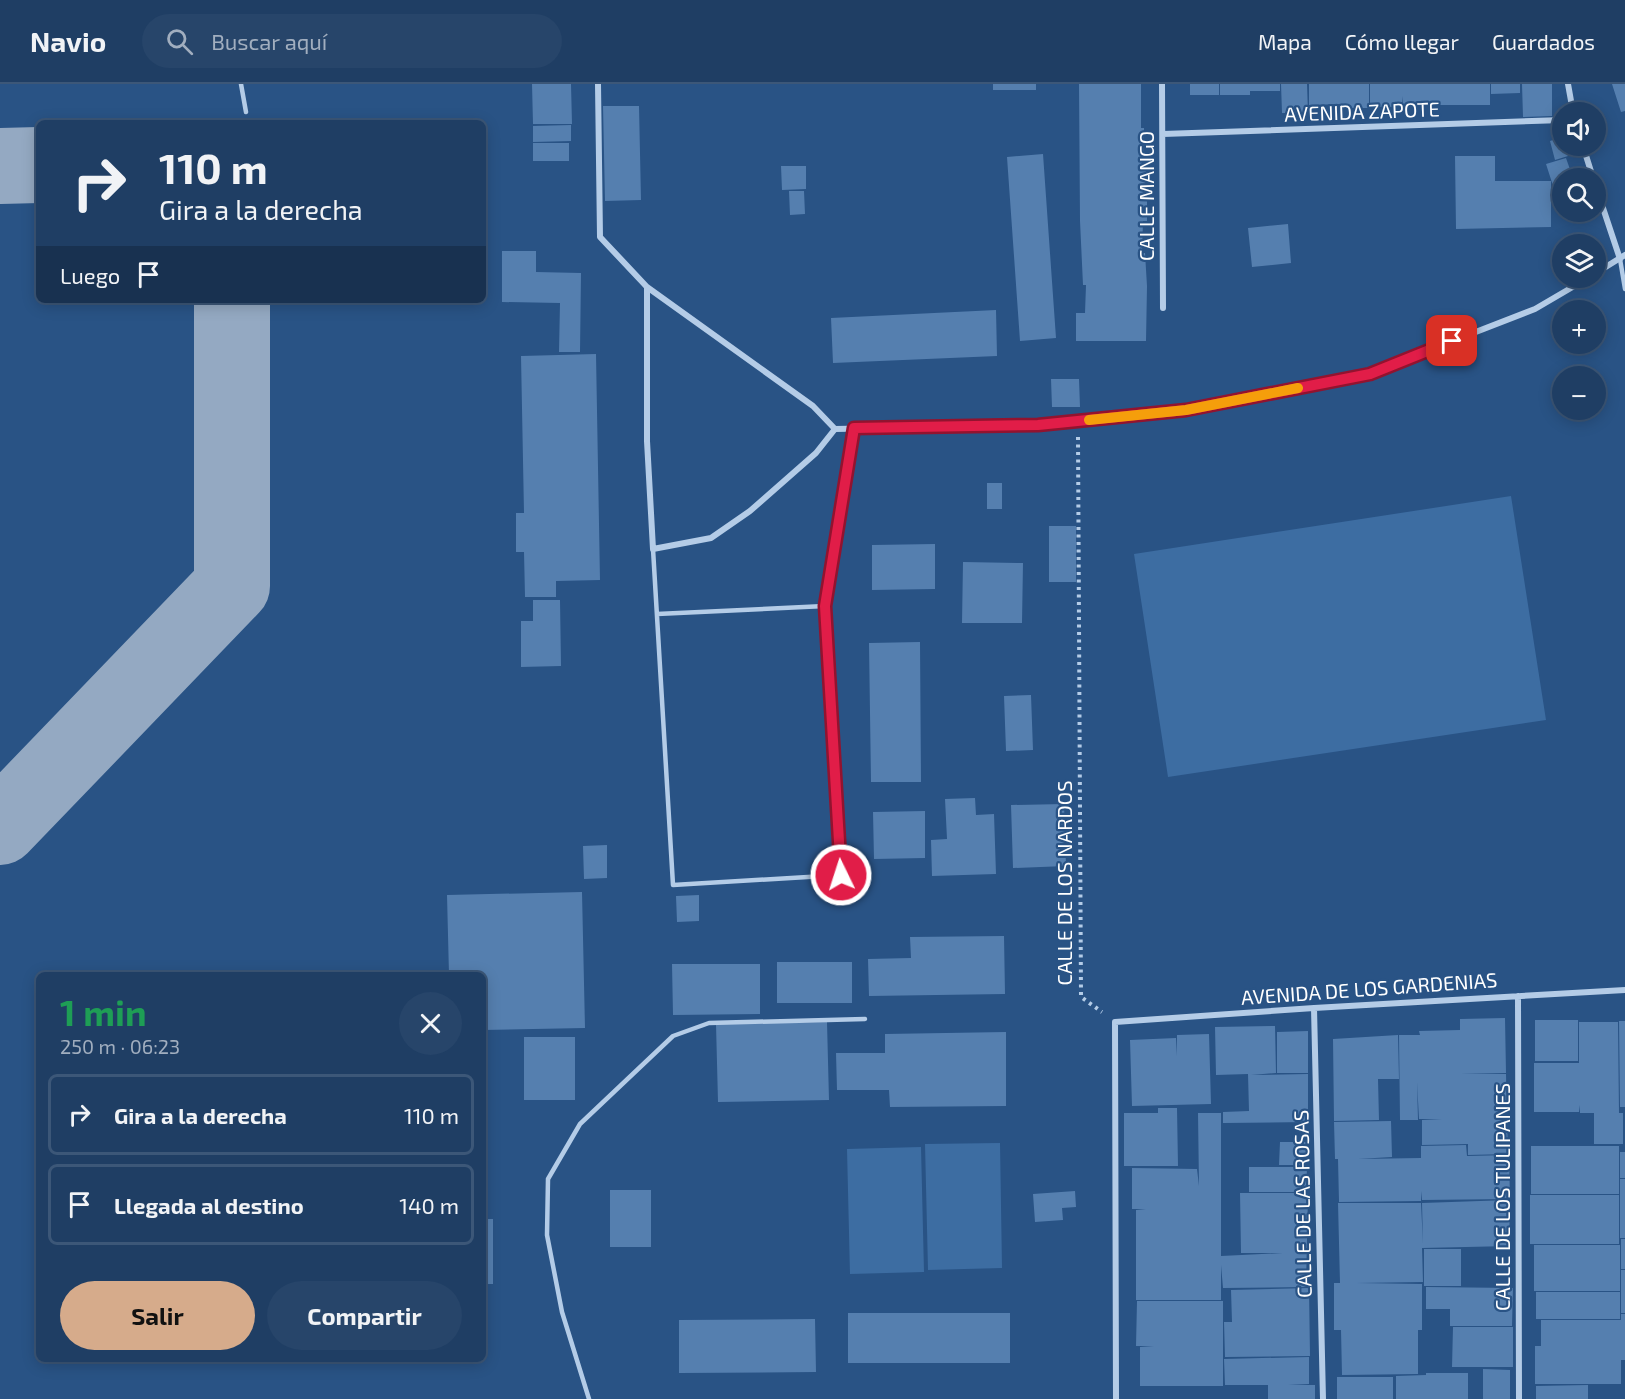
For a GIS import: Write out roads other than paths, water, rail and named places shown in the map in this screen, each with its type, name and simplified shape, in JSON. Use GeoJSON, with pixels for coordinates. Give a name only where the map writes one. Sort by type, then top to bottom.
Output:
{"type":"FeatureCollection","features":[{"type":"Feature","properties":{"kind":"street"},"geometry":{"type":"LineString","coordinates":[[598,84],[600,237],[647,287],[813,406],[835,429]]}},
{"type":"Feature","properties":{"kind":"street","name":"CALLE MANGO"},"geometry":{"type":"LineString","coordinates":[[1162,84],[1163,308]]}},
{"type":"Feature","properties":{"kind":"street"},"geometry":{"type":"LineString","coordinates":[[1568,84],[1571,102]]}},
{"type":"Feature","properties":{"kind":"street","name":"AVENIDA ZAPOTE"},"geometry":{"type":"LineString","coordinates":[[1163,134],[1552,120]]}},
{"type":"Feature","properties":{"kind":"street"},"geometry":{"type":"LineString","coordinates":[[1606,214],[1622,257],[1606,267]]}},
{"type":"Feature","properties":{"kind":"street"},"geometry":{"type":"LineString","coordinates":[[647,287],[647,431],[653,549],[711,538],[750,511],[816,453],[835,429],[1038,425],[1186,410],[1370,374],[1534,309],[1571,288]]}},
{"type":"Feature","properties":{"kind":"street","name":"AVENIDA DE LOS GARDENIAS"},"geometry":{"type":"LineString","coordinates":[[1116,1399],[1115,1022],[1625,990]]}},
{"type":"Feature","properties":{"kind":"street","name":"CALLE DE LOS TULIPANES"},"geometry":{"type":"LineString","coordinates":[[1518,996],[1519,1399]]}},
{"type":"Feature","properties":{"kind":"street","name":"CALLE DE LAS ROSAS"},"geometry":{"type":"LineString","coordinates":[[1314,1008],[1323,1399]]}},
{"type":"Feature","properties":{"kind":"lane"},"geometry":{"type":"LineString","coordinates":[[241,84],[246,112]]}},
{"type":"Feature","properties":{"kind":"lane"},"geometry":{"type":"LineString","coordinates":[[1622,257],[1625,289]]}},
{"type":"Feature","properties":{"kind":"lane"},"geometry":{"type":"LineString","coordinates":[[653,549],[674,885],[841,875],[825,606],[854,428]]}},
{"type":"Feature","properties":{"kind":"lane"},"geometry":{"type":"LineString","coordinates":[[657,614],[825,606]]}},
{"type":"Feature","properties":{"kind":"lane"},"geometry":{"type":"LineString","coordinates":[[589,1399],[562,1312],[546,1235],[548,1179],[580,1124],[674,1036],[709,1023],[865,1019]]}}]}
